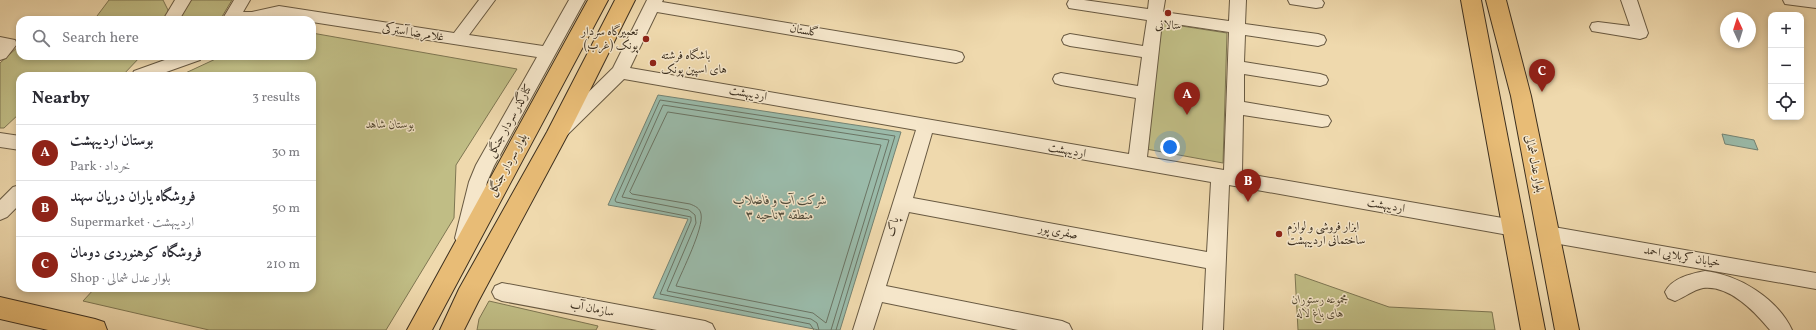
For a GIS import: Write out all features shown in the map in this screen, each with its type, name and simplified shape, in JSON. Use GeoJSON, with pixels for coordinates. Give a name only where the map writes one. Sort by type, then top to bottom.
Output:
{"type":"FeatureCollection","features":[{"type":"Feature","properties":{"kind":"main road","name":"بلوار سردار جنگل"},"geometry":{"type":"LineString","coordinates":[[419,330],[598,0]]}},
{"type":"Feature","properties":{"kind":"main road"},"geometry":{"type":"LineString","coordinates":[[452,330],[468,296],[557,134],[625,0]]}},
{"type":"Feature","properties":{"kind":"main road"},"geometry":{"type":"LineString","coordinates":[[1471,0],[1533,330]]}},
{"type":"Feature","properties":{"kind":"main road","name":"بلوار عدل شمالی"},"geometry":{"type":"LineString","coordinates":[[1496,0],[1521,96],[1567,330]]}},
{"type":"Feature","properties":{"kind":"main road"},"geometry":{"type":"LineString","coordinates":[[464,330],[468,296]]}},
{"type":"Feature","properties":{"kind":"main road"},"geometry":{"type":"LineString","coordinates":[[0,308],[95,330]]}},
{"type":"Feature","properties":{"kind":"street"},"geometry":{"type":"LineString","coordinates":[[233,16],[242,0]]}},
{"type":"Feature","properties":{"kind":"street"},"geometry":{"type":"LineString","coordinates":[[265,0],[279,11]]}},
{"type":"Feature","properties":{"kind":"street"},"geometry":{"type":"LineString","coordinates":[[457,40],[487,0]]}},
{"type":"Feature","properties":{"kind":"street","name":"کنارگذر سردار جنگل"},"geometry":{"type":"LineString","coordinates":[[462,249],[478,182],[485,165],[577,0]]}},
{"type":"Feature","properties":{"kind":"street"},"geometry":{"type":"LineString","coordinates":[[1213,330],[1216,262],[1235,107],[1238,0]]}},
{"type":"Feature","properties":{"kind":"street"},"geometry":{"type":"LineString","coordinates":[[1296,0],[1316,3]]}},
{"type":"Feature","properties":{"kind":"street"},"geometry":{"type":"LineString","coordinates":[[1598,27],[1640,33],[1630,0]]}},
{"type":"Feature","properties":{"kind":"street"},"geometry":{"type":"LineString","coordinates":[[1791,0],[1816,3]]}},
{"type":"Feature","properties":{"kind":"street"},"geometry":{"type":"LineString","coordinates":[[173,16],[182,1]]}},
{"type":"Feature","properties":{"kind":"street"},"geometry":{"type":"LineString","coordinates":[[557,134],[620,72],[654,3]]}},
{"type":"Feature","properties":{"kind":"street","name":"گلستان"},"geometry":{"type":"LineString","coordinates":[[654,3],[956,57]]}},
{"type":"Feature","properties":{"kind":"street"},"geometry":{"type":"LineString","coordinates":[[1075,4],[1156,8],[1238,28],[1318,40]]}},
{"type":"Feature","properties":{"kind":"street"},"geometry":{"type":"LineString","coordinates":[[1137,162],[1156,8]]}},
{"type":"Feature","properties":{"kind":"street"},"geometry":{"type":"LineString","coordinates":[[256,16],[279,11]]}},
{"type":"Feature","properties":{"kind":"street","name":"غلامرضا آسترکی"},"geometry":{"type":"LineString","coordinates":[[279,11],[310,16]]}},
{"type":"Feature","properties":{"kind":"street","name":"غلامرضا آسترکی"},"geometry":{"type":"LineString","coordinates":[[316,17],[548,54]]}},
{"type":"Feature","properties":{"kind":"street"},"geometry":{"type":"LineString","coordinates":[[1070,40],[1150,53]]}},
{"type":"Feature","properties":{"kind":"street"},"geometry":{"type":"LineString","coordinates":[[0,43],[9,44],[0,54]]}},
{"type":"Feature","properties":{"kind":"street"},"geometry":{"type":"LineString","coordinates":[[142,72],[150,60]]}},
{"type":"Feature","properties":{"kind":"street"},"geometry":{"type":"LineString","coordinates":[[150,72],[183,60]]}},
{"type":"Feature","properties":{"kind":"street"},"geometry":{"type":"LineString","coordinates":[[1236,67],[1320,80]]}},
{"type":"Feature","properties":{"kind":"street","name":"اردیبهشت"},"geometry":{"type":"LineString","coordinates":[[620,72],[1514,228]]}},
{"type":"Feature","properties":{"kind":"street"},"geometry":{"type":"LineString","coordinates":[[1061,79],[1145,93]]}},
{"type":"Feature","properties":{"kind":"street"},"geometry":{"type":"LineString","coordinates":[[1235,107],[1322,122]]}},
{"type":"Feature","properties":{"kind":"street","name":"پاک"},"geometry":{"type":"LineString","coordinates":[[863,330],[926,125]]}},
{"type":"Feature","properties":{"kind":"street"},"geometry":{"type":"LineString","coordinates":[[0,140],[16,142]]}},
{"type":"Feature","properties":{"kind":"street"},"geometry":{"type":"LineString","coordinates":[[0,212],[16,196]]}},
{"type":"Feature","properties":{"kind":"street","name":"صفری پور"},"geometry":{"type":"LineString","coordinates":[[901,203],[1216,262]]}},
{"type":"Feature","properties":{"kind":"street","name":"خیابان کربلایی احمد"},"geometry":{"type":"LineString","coordinates":[[1548,234],[1816,281]]}},
{"type":"Feature","properties":{"kind":"street"},"geometry":{"type":"LineString","coordinates":[[1738,267],[1751,298]]}},
{"type":"Feature","properties":{"kind":"street"},"geometry":{"type":"LineString","coordinates":[[1675,292],[1684,284],[1695,280],[1711,280],[1732,285],[1751,298],[1770,315],[1782,330]]}},
{"type":"Feature","properties":{"kind":"street","name":"سازمان آب"},"geometry":{"type":"LineString","coordinates":[[502,292],[619,322],[705,330]]}},
{"type":"Feature","properties":{"kind":"street"},"geometry":{"type":"LineString","coordinates":[[874,292],[1062,330]]}},
{"type":"Feature","properties":{"kind":"green space"},"geometry":{"type":"Polygon","coordinates":[[[109,0],[163,0],[168,10],[168,16],[97,16],[109,0]]]}},
{"type":"Feature","properties":{"kind":"green space"},"geometry":{"type":"Polygon","coordinates":[[[191,0],[232,0],[222,16],[181,16],[191,0]]]}},
{"type":"Feature","properties":{"kind":"green space"},"geometry":{"type":"Polygon","coordinates":[[[1162,23],[1227,33],[1223,163],[1146,149],[1162,23]]]}},
{"type":"Feature","properties":{"kind":"green space","name":"بوستان شاهد"},"geometry":{"type":"Polygon","coordinates":[[[316,34],[517,69],[456,165],[454,218],[386,330],[209,330],[83,301],[91,292],[316,292],[316,72],[188,72],[213,60],[316,60],[316,34]]]}},
{"type":"Feature","properties":{"kind":"green space"},"geometry":{"type":"Polygon","coordinates":[[[16,49],[16,60],[137,60],[126,72],[16,72],[16,117],[4,128],[0,128],[0,63],[16,49]]]}},
{"type":"Feature","properties":{"kind":"green space","name":"مجموعه رستوران های باغ لاله"},"geometry":{"type":"Polygon","coordinates":[[[1295,274],[1389,307],[1492,312],[1495,330],[1298,330],[1295,274]]]}},
{"type":"Feature","properties":{"kind":"green space"},"geometry":{"type":"Polygon","coordinates":[[[489,301],[598,326],[596,330],[477,330],[479,319],[489,301]]]}},
{"type":"Feature","properties":{"kind":"water","name":"شرکت آب و فاضلاب منطقه ۳ناحیه ۳"},"geometry":{"type":"Polygon","coordinates":[[[658,95],[901,132],[840,330],[819,330],[653,298],[688,219],[608,205],[658,95]]]}},
{"type":"Feature","properties":{"kind":"water"},"geometry":{"type":"Polygon","coordinates":[[[1722,134],[1754,140],[1758,150],[1725,144],[1722,134]]]}},
{"type":"Feature","properties":{"kind":"place","name":"سالانی"},"geometry":{"type":"Point","coordinates":[1168,13]}},
{"type":"Feature","properties":{"kind":"place","name":"تعمیرگاه سردار پونک (غرب)"},"geometry":{"type":"Point","coordinates":[646,39]}},
{"type":"Feature","properties":{"kind":"place","name":"باشگاه فرشته های اسپین پونک"},"geometry":{"type":"Point","coordinates":[653,63]}},
{"type":"Feature","properties":{"kind":"place","name":"فروشگاه کوهنوردی دومان"},"geometry":{"type":"Point","coordinates":[1542,92]}},
{"type":"Feature","properties":{"kind":"place","name":"بوستان اردیبهشت"},"geometry":{"type":"Point","coordinates":[1187,115]}},
{"type":"Feature","properties":{"kind":"place","name":"فروشگاه یاران دریان سهند"},"geometry":{"type":"Point","coordinates":[1248,202]}},
{"type":"Feature","properties":{"kind":"place","name":"ابزار فروشی و لوازم ساختمانی اردیبهشت"},"geometry":{"type":"Point","coordinates":[1279,234]}}]}
